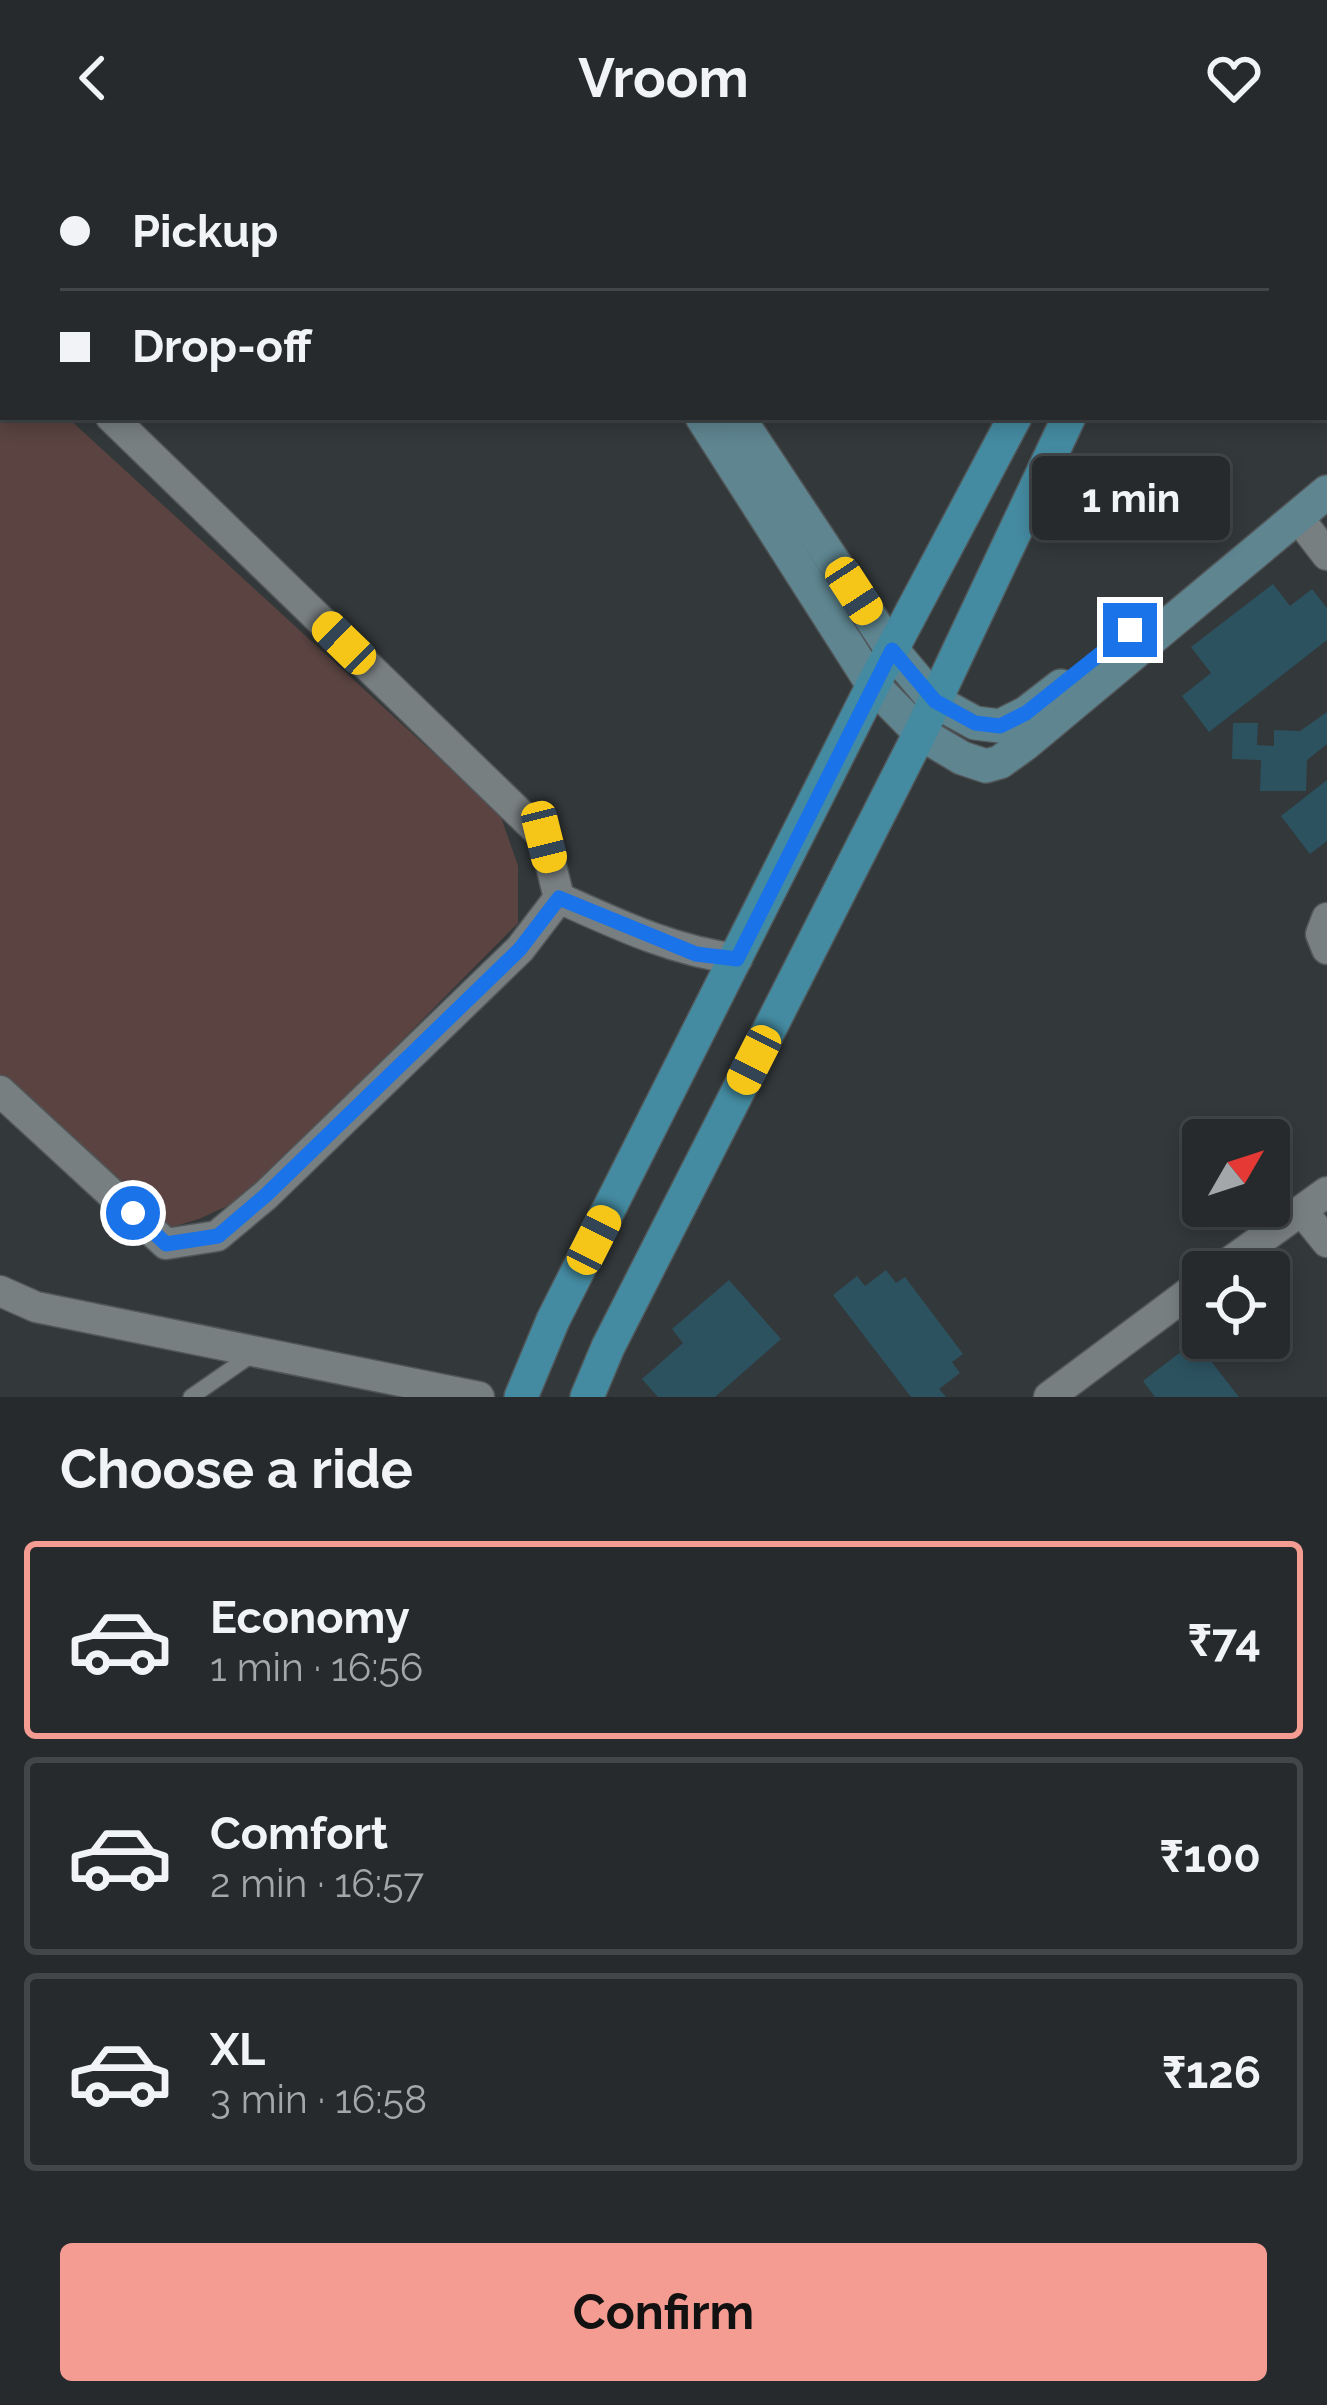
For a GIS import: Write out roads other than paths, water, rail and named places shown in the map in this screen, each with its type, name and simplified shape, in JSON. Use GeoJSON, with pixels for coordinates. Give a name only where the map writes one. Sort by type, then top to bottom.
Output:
{"type":"FeatureCollection","features":[{"type":"Feature","properties":{"kind":"main road"},"geometry":{"type":"LineString","coordinates":[[705,420],[873,685],[920,733],[975,765],[1000,762],[1327,492]]}},
{"type":"Feature","properties":{"kind":"main road"},"geometry":{"type":"LineString","coordinates":[[740,420],[892,650],[935,701],[975,723],[1000,726],[1014,721],[1327,468]]}},
{"type":"Feature","properties":{"kind":"main road"},"geometry":{"type":"LineString","coordinates":[[521,1397],[554,1320],[873,685],[1014,420]]}},
{"type":"Feature","properties":{"kind":"main road"},"geometry":{"type":"LineString","coordinates":[[587,1397],[618,1326],[920,733],[1069,420]]}},
{"type":"Feature","properties":{"kind":"street"},"geometry":{"type":"LineString","coordinates":[[114,420],[544,837],[559,898]]}},
{"type":"Feature","properties":{"kind":"street"},"geometry":{"type":"LineString","coordinates":[[1297,516],[1327,555]]}},
{"type":"Feature","properties":{"kind":"street"},"geometry":{"type":"LineString","coordinates":[[559,898],[696,954],[737,959]]}},
{"type":"Feature","properties":{"kind":"street"},"geometry":{"type":"LineString","coordinates":[[0,1091],[166,1244],[218,1236],[520,949],[559,898]]}},
{"type":"Feature","properties":{"kind":"street"},"geometry":{"type":"LineString","coordinates":[[1327,918],[1321,934],[1327,949]]}},
{"type":"Feature","properties":{"kind":"street"},"geometry":{"type":"LineString","coordinates":[[1245,1251],[1314,1202],[1327,1242]]}},
{"type":"Feature","properties":{"kind":"street"},"geometry":{"type":"LineString","coordinates":[[0,1291],[36,1307],[479,1397]]}},
{"type":"Feature","properties":{"kind":"street"},"geometry":{"type":"LineString","coordinates":[[1048,1397],[1182,1298]]}},
{"type":"Feature","properties":{"kind":"lane"},"geometry":{"type":"LineString","coordinates":[[191,1397],[260,1349]]}}]}
